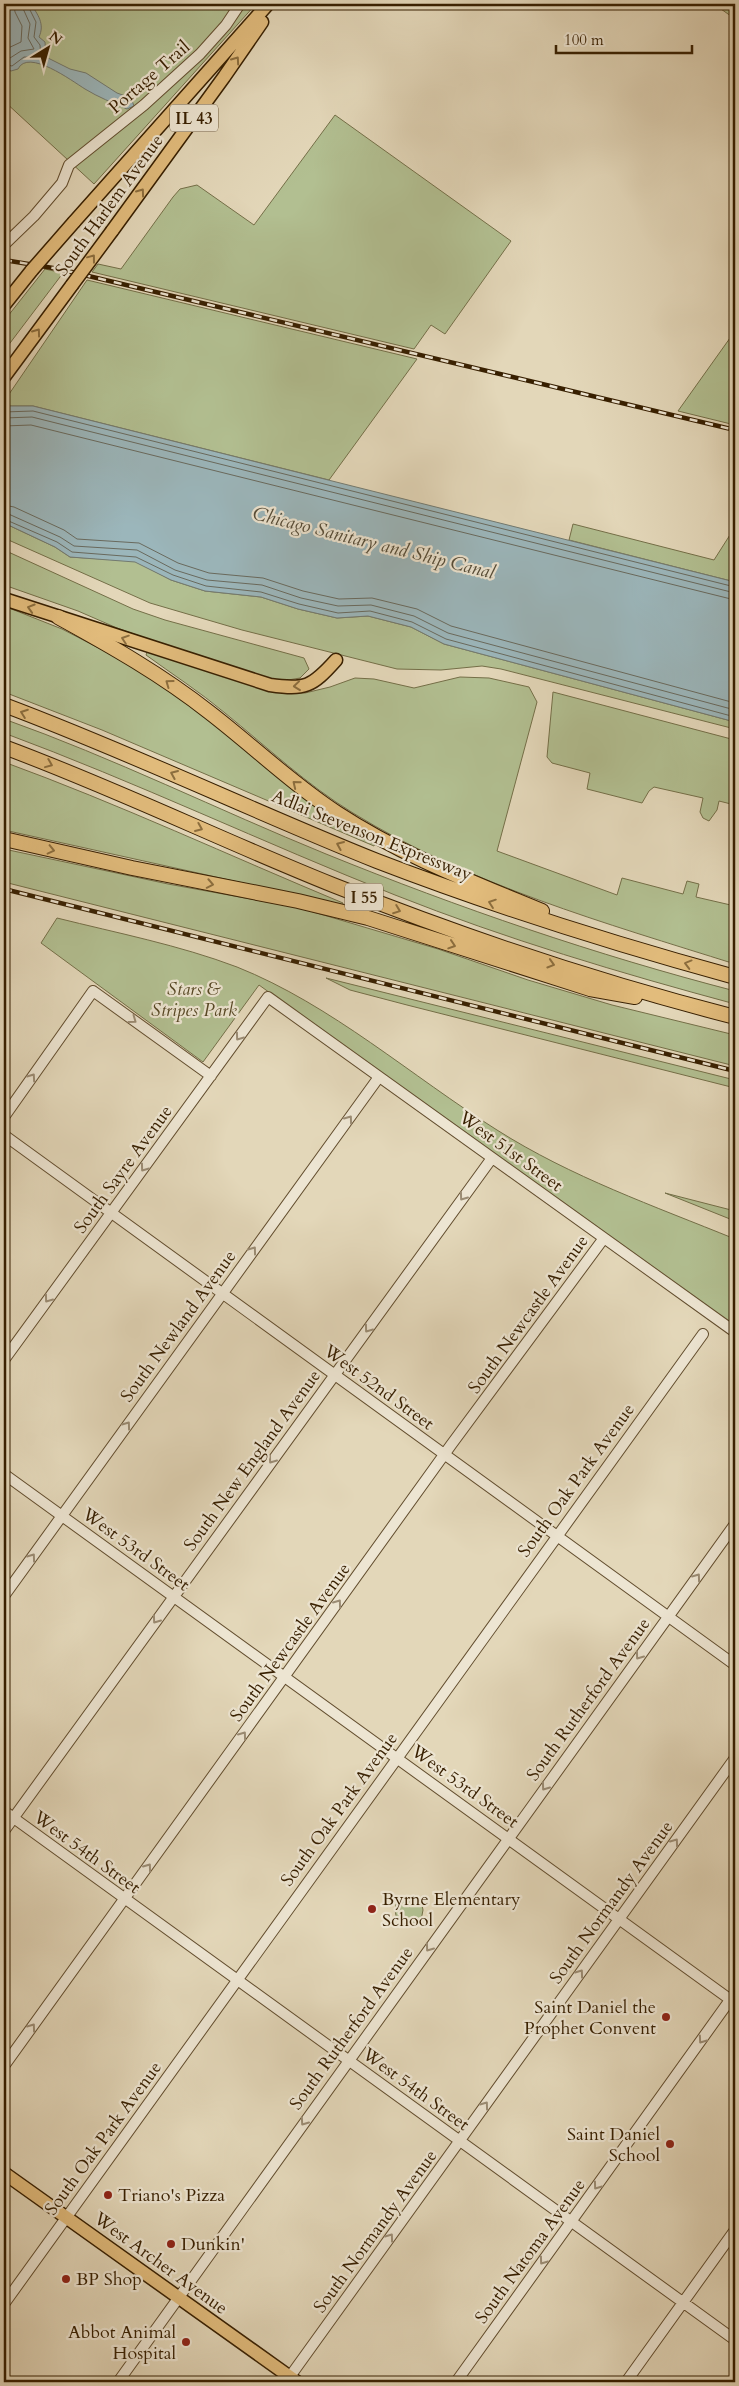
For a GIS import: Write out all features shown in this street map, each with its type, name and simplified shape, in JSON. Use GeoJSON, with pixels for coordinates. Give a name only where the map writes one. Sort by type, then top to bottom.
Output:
{"type":"FeatureCollection","features":[{"type":"Feature","properties":{"kind":"highway"},"geometry":{"type":"LineString","coordinates":[[58,616],[148,668],[209,712],[302,789],[372,835],[445,871],[638,950]]}},
{"type":"Feature","properties":{"kind":"highway","name":"Adlai Stevenson Expressway"},"geometry":{"type":"LineString","coordinates":[[4,705],[127,753],[376,860],[489,902],[638,950],[735,977]]}},
{"type":"Feature","properties":{"kind":"highway","name":"I 55"},"geometry":{"type":"LineString","coordinates":[[4,747],[103,786],[331,884],[425,921],[514,952],[691,1006],[735,1017]]}},
{"type":"Feature","properties":{"kind":"highway"},"geometry":{"type":"LineString","coordinates":[[4,839],[132,868],[298,900],[368,918],[590,989],[691,1006]]}},
{"type":"Feature","properties":{"kind":"main road","name":"South Harlem Avenue"},"geometry":{"type":"LineString","coordinates":[[4,306],[74,222],[268,4]]}},
{"type":"Feature","properties":{"kind":"main road","name":"South Harlem Avenue"},"geometry":{"type":"LineString","coordinates":[[6,374],[219,85],[274,4]]}},
{"type":"Feature","properties":{"kind":"main road"},"geometry":{"type":"LineString","coordinates":[[4,600],[270,684],[289,688],[304,686],[318,680],[336,660]]}},
{"type":"Feature","properties":{"kind":"main road","name":"West Archer Avenue"},"geometry":{"type":"LineString","coordinates":[[4,2173],[291,2380]]}},
{"type":"Feature","properties":{"kind":"street","name":"Portage Trail"},"geometry":{"type":"LineString","coordinates":[[4,245],[34,216],[62,183],[69,165],[144,105],[200,54],[226,25],[240,4]]}},
{"type":"Feature","properties":{"kind":"street"},"geometry":{"type":"LineString","coordinates":[[4,1117],[93,991],[211,1076]]}},
{"type":"Feature","properties":{"kind":"street","name":"South Sayre Avenue"},"geometry":{"type":"LineString","coordinates":[[4,1360],[268,997]]}},
{"type":"Feature","properties":{"kind":"street","name":"West 51st Street"},"geometry":{"type":"LineString","coordinates":[[268,997],[735,1332]]}},
{"type":"Feature","properties":{"kind":"street","name":"South Newland Avenue"},"geometry":{"type":"LineString","coordinates":[[4,1596],[221,1293],[379,1077]]}},
{"type":"Feature","properties":{"kind":"street","name":"West 52nd Street"},"geometry":{"type":"LineString","coordinates":[[4,1135],[735,1665]]}},
{"type":"Feature","properties":{"kind":"street","name":"South New England Avenue"},"geometry":{"type":"LineString","coordinates":[[4,1831],[492,1158]]}},
{"type":"Feature","properties":{"kind":"street","name":"South Newcastle Avenue"},"geometry":{"type":"LineString","coordinates":[[4,2066],[445,1454],[604,1238]]}},
{"type":"Feature","properties":{"kind":"street","name":"South Oak Park Avenue"},"geometry":{"type":"LineString","coordinates":[[4,2304],[236,1979],[703,1334]]}},
{"type":"Feature","properties":{"kind":"street","name":"West 53rd Street"},"geometry":{"type":"LineString","coordinates":[[4,1474],[734,1999]]}},
{"type":"Feature","properties":{"kind":"street","name":"South Rutherford Avenue"},"geometry":{"type":"LineString","coordinates":[[118,2382],[735,1524]]}},
{"type":"Feature","properties":{"kind":"street","name":"South Normandy Avenue"},"geometry":{"type":"LineString","coordinates":[[291,2380],[331,2320],[735,1758]]}},
{"type":"Feature","properties":{"kind":"street","name":"West 54th Street"},"geometry":{"type":"LineString","coordinates":[[4,1811],[735,2340]]}},
{"type":"Feature","properties":{"kind":"street","name":"South Natoma Avenue"},"geometry":{"type":"LineString","coordinates":[[456,2382],[734,1999]]}},
{"type":"Feature","properties":{"kind":"street"},"geometry":{"type":"LineString","coordinates":[[626,2382],[735,2230]]}},
{"type":"Feature","properties":{"kind":"green space"},"geometry":{"type":"Polygon","coordinates":[[[4,4],[256,4],[94,184],[4,101],[4,4]]]}},
{"type":"Feature","properties":{"kind":"green space"},"geometry":{"type":"Polygon","coordinates":[[[714,4],[735,4],[735,19],[714,4]]]}},
{"type":"Feature","properties":{"kind":"green space"},"geometry":{"type":"Polygon","coordinates":[[[335,115],[511,241],[445,334],[431,325],[414,349],[92,272],[98,264],[121,269],[180,189],[197,185],[254,225],[335,115]]]}},
{"type":"Feature","properties":{"kind":"green space"},"geometry":{"type":"Polygon","coordinates":[[[45,269],[63,273],[4,351],[4,321],[45,269]]]}},
{"type":"Feature","properties":{"kind":"green space"},"geometry":{"type":"Polygon","coordinates":[[[87,280],[417,359],[329,480],[33,406],[7,406],[9,402],[5,400],[87,280]]]}},
{"type":"Feature","properties":{"kind":"green space"},"geometry":{"type":"Polygon","coordinates":[[[735,331],[735,425],[678,411],[735,331]]]}},
{"type":"Feature","properties":{"kind":"green space"},"geometry":{"type":"Polygon","coordinates":[[[4,523],[55,547],[70,557],[135,561],[171,580],[205,591],[261,597],[298,609],[337,618],[368,616],[411,627],[444,644],[735,722],[735,729],[501,669],[482,666],[441,670],[397,669],[242,630],[150,603],[4,538],[4,523]]]}},
{"type":"Feature","properties":{"kind":"green space"},"geometry":{"type":"Polygon","coordinates":[[[573,524],[714,560],[735,527],[735,582],[569,540],[573,524]]]}},
{"type":"Feature","properties":{"kind":"green space"},"geometry":{"type":"Polygon","coordinates":[[[4,550],[133,609],[165,620],[304,658],[309,669],[300,678],[288,680],[270,679],[198,657],[4,585],[4,550]]]}},
{"type":"Feature","properties":{"kind":"green space"},"geometry":{"type":"Polygon","coordinates":[[[4,606],[62,629],[141,670],[375,843],[374,846],[102,730],[4,692],[4,606]]]}},
{"type":"Feature","properties":{"kind":"green space"},"geometry":{"type":"Polygon","coordinates":[[[148,650],[273,689],[305,693],[355,678],[374,679],[414,688],[460,677],[489,678],[529,687],[537,702],[497,851],[617,895],[622,878],[683,894],[687,881],[699,884],[696,897],[735,906],[735,964],[539,900],[491,882],[398,838],[353,813],[320,790],[196,690],[146,655],[148,650]]]}},
{"type":"Feature","properties":{"kind":"green space"},"geometry":{"type":"Polygon","coordinates":[[[553,692],[735,740],[735,805],[719,801],[717,810],[709,821],[703,818],[700,812],[703,798],[654,787],[649,791],[642,803],[587,789],[590,773],[552,763],[547,757],[553,692]]]}},
{"type":"Feature","properties":{"kind":"green space"},"geometry":{"type":"Polygon","coordinates":[[[4,719],[86,750],[326,854],[477,912],[631,962],[735,991],[735,1004],[564,954],[479,926],[395,895],[4,733],[4,719]]]}},
{"type":"Feature","properties":{"kind":"green space"},"geometry":{"type":"Polygon","coordinates":[[[4,762],[132,813],[343,903],[342,905],[4,830],[4,762]]]}},
{"type":"Feature","properties":{"kind":"green space"},"geometry":{"type":"Polygon","coordinates":[[[4,849],[168,884],[300,908],[438,949],[528,980],[612,1005],[735,1035],[735,1066],[4,882],[4,849]]]}},
{"type":"Feature","properties":{"kind":"green space","name":"Stars & Stripes Park"},"geometry":{"type":"Polygon","coordinates":[[[57,918],[193,952],[237,967],[272,983],[338,1021],[465,1109],[525,1147],[613,1190],[735,1239],[735,1327],[259,985],[203,1062],[41,943],[57,918]]]}},
{"type":"Feature","properties":{"kind":"green space"},"geometry":{"type":"Polygon","coordinates":[[[326,978],[735,1080],[735,1088],[350,990],[326,978]]]}},
{"type":"Feature","properties":{"kind":"green space"},"geometry":{"type":"Polygon","coordinates":[[[665,1193],[735,1211],[735,1221],[665,1193]]]}},
{"type":"Feature","properties":{"kind":"green space"},"geometry":{"type":"Polygon","coordinates":[[[409,1896],[419,1900],[423,1910],[419,1920],[409,1924],[399,1920],[395,1910],[399,1900],[409,1896]]]}},
{"type":"Feature","properties":{"kind":"water"},"geometry":{"type":"Polygon","coordinates":[[[4,4],[31,4],[40,20],[41,32],[39,37],[45,42],[46,57],[70,69],[86,73],[117,93],[131,98],[134,106],[127,109],[106,100],[40,64],[31,62],[11,71],[4,68],[4,4]]]}},
{"type":"Feature","properties":{"kind":"water","name":"Chicago Sanitary and Ship Canal"},"geometry":{"type":"Polygon","coordinates":[[[7,406],[33,406],[735,582],[735,722],[444,644],[411,627],[368,616],[337,618],[298,609],[261,597],[205,591],[171,580],[135,562],[70,557],[55,547],[4,523],[4,410],[7,406]]]}},
{"type":"Feature","properties":{"kind":"railway"},"geometry":{"type":"LineString","coordinates":[[4,260],[59,269],[735,430]]}},
{"type":"Feature","properties":{"kind":"railway"},"geometry":{"type":"LineString","coordinates":[[4,889],[735,1071]]}},
{"type":"Feature","properties":{"kind":"place","name":"Byrne Elementary School"},"geometry":{"type":"Point","coordinates":[372,1909]}},
{"type":"Feature","properties":{"kind":"place","name":"Saint Daniel the Prophet Convent"},"geometry":{"type":"Point","coordinates":[666,2017]}},
{"type":"Feature","properties":{"kind":"place","name":"Saint Daniel School"},"geometry":{"type":"Point","coordinates":[670,2144]}},
{"type":"Feature","properties":{"kind":"place","name":"Triano's Pizza"},"geometry":{"type":"Point","coordinates":[108,2195]}},
{"type":"Feature","properties":{"kind":"place","name":"Dunkin'"},"geometry":{"type":"Point","coordinates":[171,2244]}},
{"type":"Feature","properties":{"kind":"place","name":"BP Shop"},"geometry":{"type":"Point","coordinates":[66,2279]}},
{"type":"Feature","properties":{"kind":"place","name":"Abbot Animal Hospital"},"geometry":{"type":"Point","coordinates":[186,2342]}}]}
